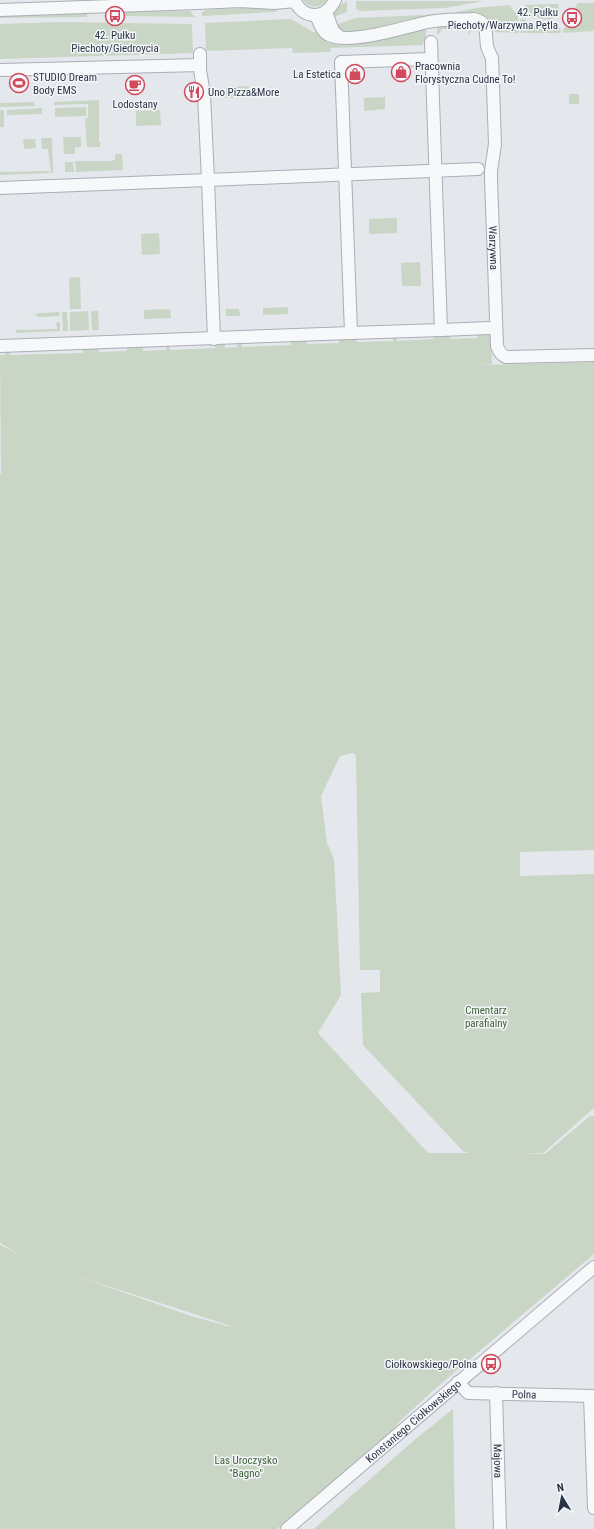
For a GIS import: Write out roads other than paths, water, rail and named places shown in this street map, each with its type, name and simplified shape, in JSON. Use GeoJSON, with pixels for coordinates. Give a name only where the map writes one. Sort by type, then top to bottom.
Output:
{"type":"FeatureCollection","features":[{"type":"Feature","properties":{"kind":"street"},"geometry":{"type":"LineString","coordinates":[[0,10],[198,4],[242,0],[274,3],[294,1],[303,12],[321,14],[332,7],[335,0]]}},
{"type":"Feature","properties":{"kind":"street","name":"Warzywna"},"geometry":{"type":"LineString","coordinates":[[321,14],[333,31],[340,37],[367,36],[440,21],[474,19],[483,23],[486,29],[487,47],[492,58],[495,144],[491,170],[497,346],[501,355],[506,357],[594,355]]}},
{"type":"Feature","properties":{"kind":"street"},"geometry":{"type":"LineString","coordinates":[[431,42],[441,330]]}},
{"type":"Feature","properties":{"kind":"street"},"geometry":{"type":"LineString","coordinates":[[351,333],[341,62],[431,58]]}},
{"type":"Feature","properties":{"kind":"street"},"geometry":{"type":"LineString","coordinates":[[0,70],[200,60],[204,100],[214,339]]}},
{"type":"Feature","properties":{"kind":"street"},"geometry":{"type":"LineString","coordinates":[[0,188],[478,169]]}},
{"type":"Feature","properties":{"kind":"street"},"geometry":{"type":"LineString","coordinates":[[0,346],[490,328]]}},
{"type":"Feature","properties":{"kind":"street","name":"Konstantego Ciołkowskiego"},"geometry":{"type":"LineString","coordinates":[[287,1529],[594,1267]]}},
{"type":"Feature","properties":{"kind":"street","name":"Polna"},"geometry":{"type":"LineString","coordinates":[[458,1382],[468,1393],[592,1396]]}},
{"type":"Feature","properties":{"kind":"street","name":"Majowa"},"geometry":{"type":"LineString","coordinates":[[496,1393],[500,1529]]}},
{"type":"Feature","properties":{"kind":"street"},"geometry":{"type":"LineString","coordinates":[[592,1396],[594,1508]]}},
{"type":"Feature","properties":{"kind":"place","name":"42. Pułku Piechoty/Giedroycia"},"geometry":{"type":"Point","coordinates":[115,16]}},
{"type":"Feature","properties":{"kind":"place","name":"42. Pułku Piechoty/Warzywna Pętla"},"geometry":{"type":"Point","coordinates":[572,18]}},
{"type":"Feature","properties":{"kind":"place","name":"Pracownia Florystyczna Cudne To!"},"geometry":{"type":"Point","coordinates":[401,72]}},
{"type":"Feature","properties":{"kind":"place","name":"La Estetica"},"geometry":{"type":"Point","coordinates":[355,74]}},
{"type":"Feature","properties":{"kind":"place","name":"STUDIO Dream Body EMS"},"geometry":{"type":"Point","coordinates":[19,83]}},
{"type":"Feature","properties":{"kind":"place","name":"Lodostany"},"geometry":{"type":"Point","coordinates":[135,85]}},
{"type":"Feature","properties":{"kind":"place","name":"Uno Pizza&More"},"geometry":{"type":"Point","coordinates":[194,92]}},
{"type":"Feature","properties":{"kind":"place","name":"Ciołkowskiego/Polna"},"geometry":{"type":"Point","coordinates":[491,1364]}},
{"type":"Feature","properties":{"kind":"park label","name":"Cmentarz parafialny"},"geometry":{"type":"Point","coordinates":[486,1016]}},
{"type":"Feature","properties":{"kind":"park label","name":"Las Uroczysko \"Bagno\""},"geometry":{"type":"Point","coordinates":[246,1466]}}]}
